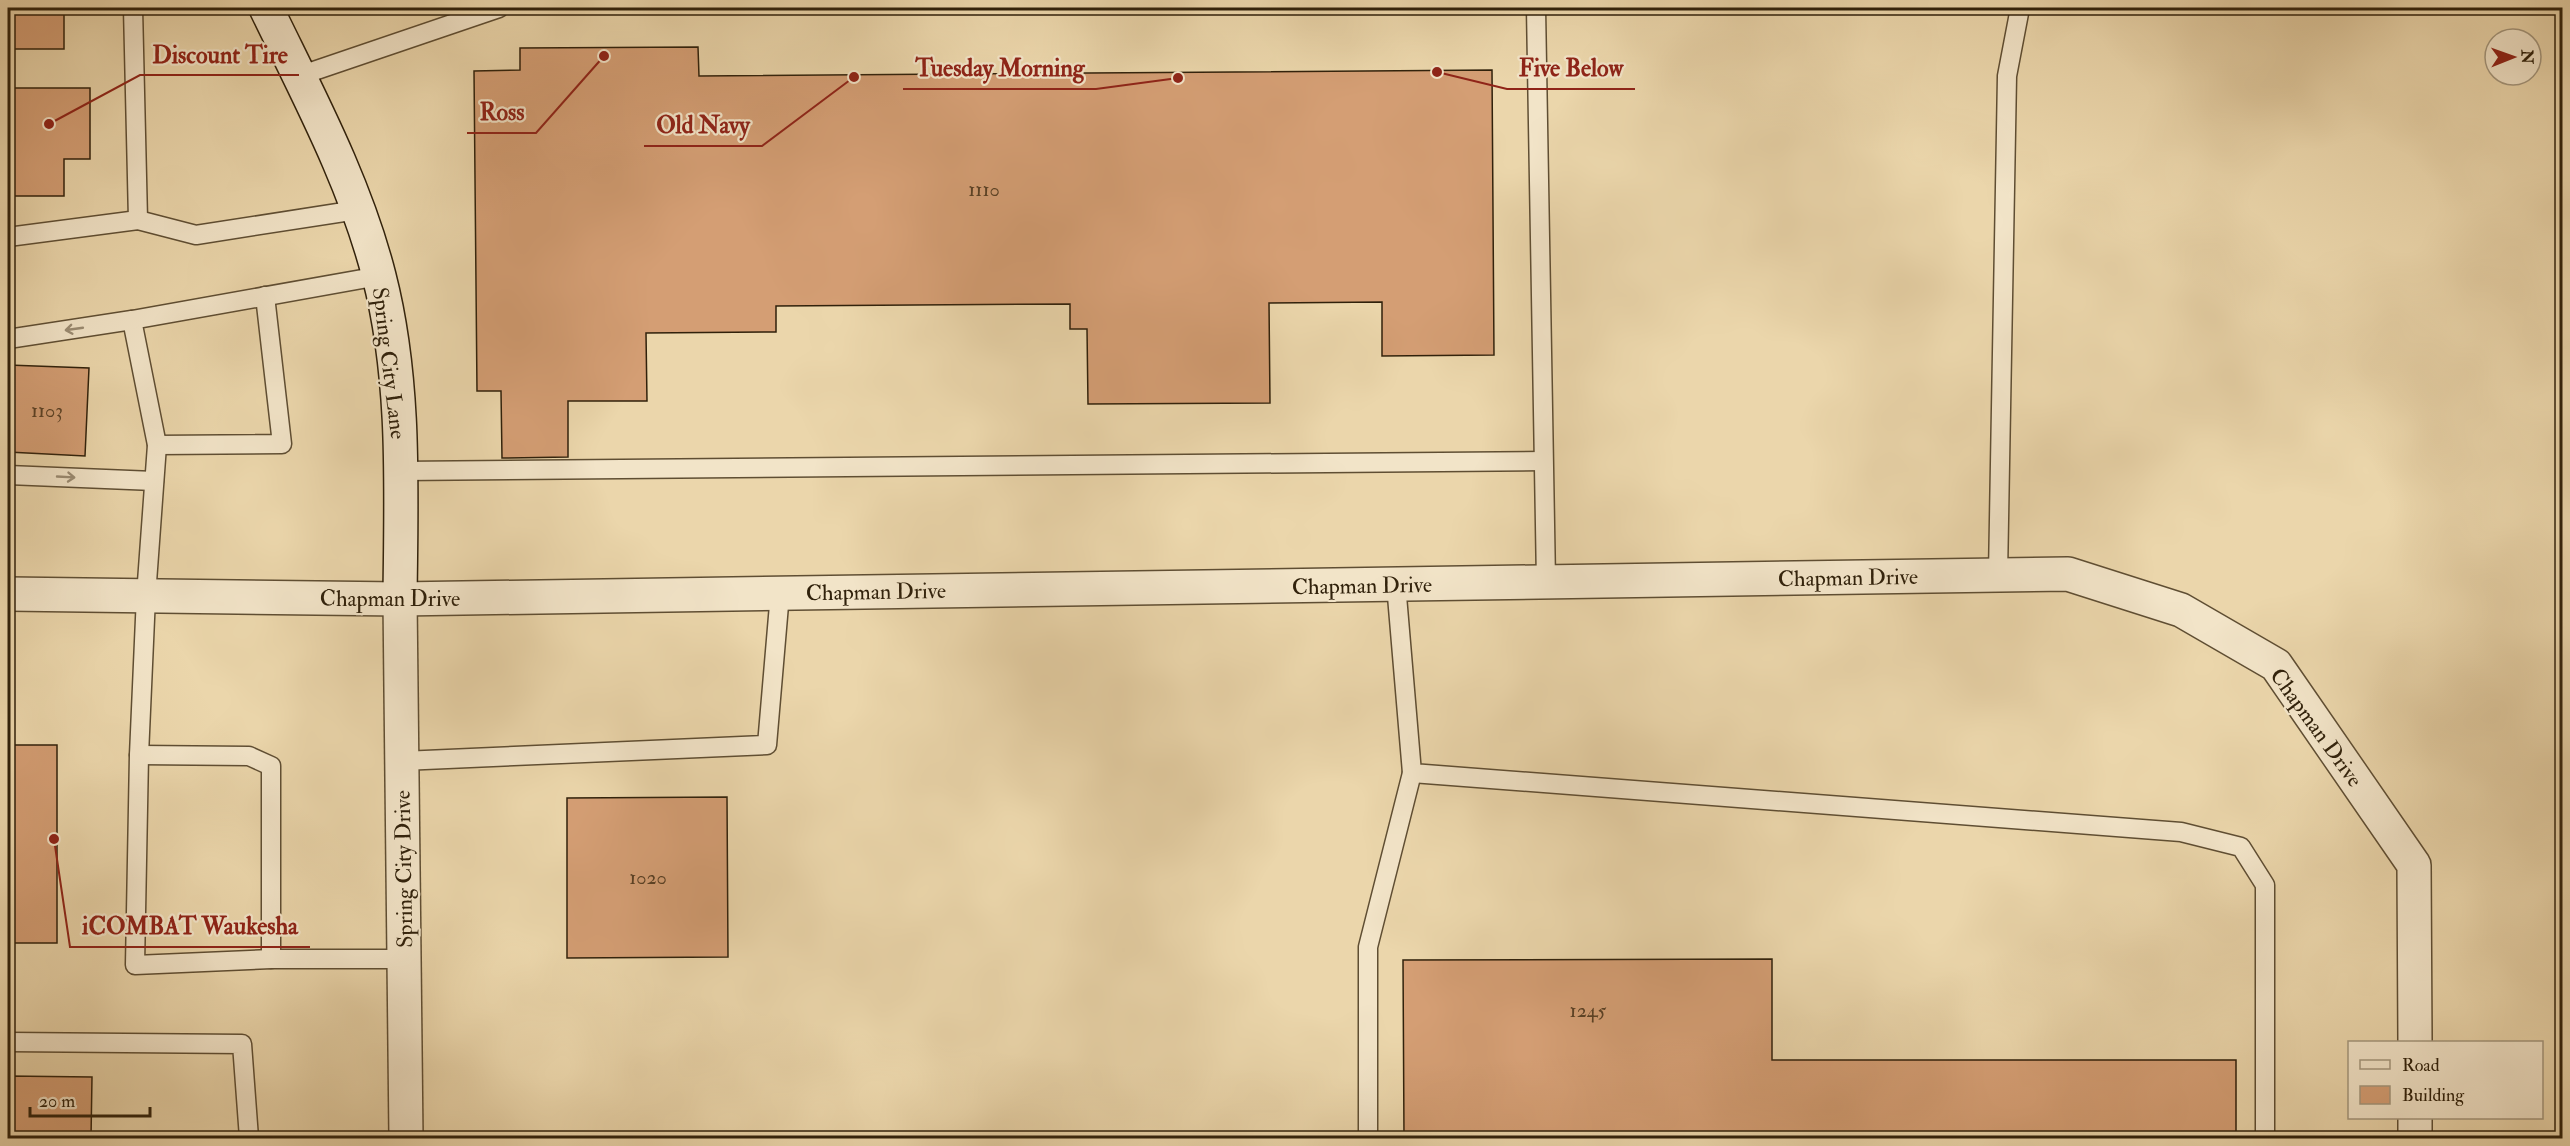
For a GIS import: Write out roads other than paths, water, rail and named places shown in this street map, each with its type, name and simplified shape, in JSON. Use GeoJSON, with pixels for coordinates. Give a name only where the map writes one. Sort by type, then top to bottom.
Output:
{"type":"FeatureCollection","features":[{"type":"Feature","properties":{"kind":"street","name":"Spring City Lane"},"geometry":{"type":"LineString","coordinates":[[266,8],[347,178],[379,276],[392,339],[401,471],[400,598]]}},
{"type":"Feature","properties":{"kind":"street","name":"Chapman Drive"},"geometry":{"type":"LineString","coordinates":[[8,594],[400,598],[2068,574],[2181,610],[2276,665],[2414,865],[2415,1041]]}},
{"type":"Feature","properties":{"kind":"street","name":"Spring City Drive"},"geometry":{"type":"LineString","coordinates":[[400,598],[406,1138]]}},
{"type":"Feature","properties":{"kind":"street"},"geometry":{"type":"LineString","coordinates":[[2415,1119],[2415,1138]]}},
{"type":"Feature","properties":{"kind":"lane"},"geometry":{"type":"LineString","coordinates":[[133,8],[138,220]]}},
{"type":"Feature","properties":{"kind":"lane"},"geometry":{"type":"LineString","coordinates":[[299,76],[499,8]]}},
{"type":"Feature","properties":{"kind":"lane"},"geometry":{"type":"LineString","coordinates":[[1536,8],[1546,582]]}},
{"type":"Feature","properties":{"kind":"lane"},"geometry":{"type":"LineString","coordinates":[[1998,575],[2007,76],[2020,8]]}},
{"type":"Feature","properties":{"kind":"lane"},"geometry":{"type":"LineString","coordinates":[[8,237],[138,220],[196,235],[357,210]]}},
{"type":"Feature","properties":{"kind":"lane"},"geometry":{"type":"LineString","coordinates":[[8,339],[132,320],[379,276]]}},
{"type":"Feature","properties":{"kind":"lane"},"geometry":{"type":"LineString","coordinates":[[156,445],[282,444],[265,296]]}},
{"type":"Feature","properties":{"kind":"lane"},"geometry":{"type":"LineString","coordinates":[[132,320],[156,445],[139,754],[135,965],[271,959],[404,959]]}},
{"type":"Feature","properties":{"kind":"lane"},"geometry":{"type":"LineString","coordinates":[[401,471],[1544,461]]}},
{"type":"Feature","properties":{"kind":"lane"},"geometry":{"type":"LineString","coordinates":[[8,475],[154,481]]}},
{"type":"Feature","properties":{"kind":"lane"},"geometry":{"type":"LineString","coordinates":[[1368,1138],[1368,947],[1412,773],[1395,584]]}},
{"type":"Feature","properties":{"kind":"lane"},"geometry":{"type":"LineString","coordinates":[[402,761],[767,745],[780,593]]}},
{"type":"Feature","properties":{"kind":"lane"},"geometry":{"type":"LineString","coordinates":[[139,754],[249,756],[271,766],[271,959]]}},
{"type":"Feature","properties":{"kind":"lane"},"geometry":{"type":"LineString","coordinates":[[1412,773],[2181,832],[2241,847],[2265,885],[2265,1138]]}},
{"type":"Feature","properties":{"kind":"lane"},"geometry":{"type":"LineString","coordinates":[[8,1042],[242,1044],[249,1138]]}},
{"type":"Feature","properties":{"kind":"place","name":"Ross"},"geometry":{"type":"Point","coordinates":[604,56]}},
{"type":"Feature","properties":{"kind":"place","name":"Five Below"},"geometry":{"type":"Point","coordinates":[1437,72]}},
{"type":"Feature","properties":{"kind":"place","name":"Old Navy"},"geometry":{"type":"Point","coordinates":[854,77]}},
{"type":"Feature","properties":{"kind":"place","name":"Tuesday Morning"},"geometry":{"type":"Point","coordinates":[1178,78]}},
{"type":"Feature","properties":{"kind":"place","name":"Discount Tire"},"geometry":{"type":"Point","coordinates":[49,124]}},
{"type":"Feature","properties":{"kind":"place","name":"iCOMBAT Waukesha"},"geometry":{"type":"Point","coordinates":[54,839]}}]}
